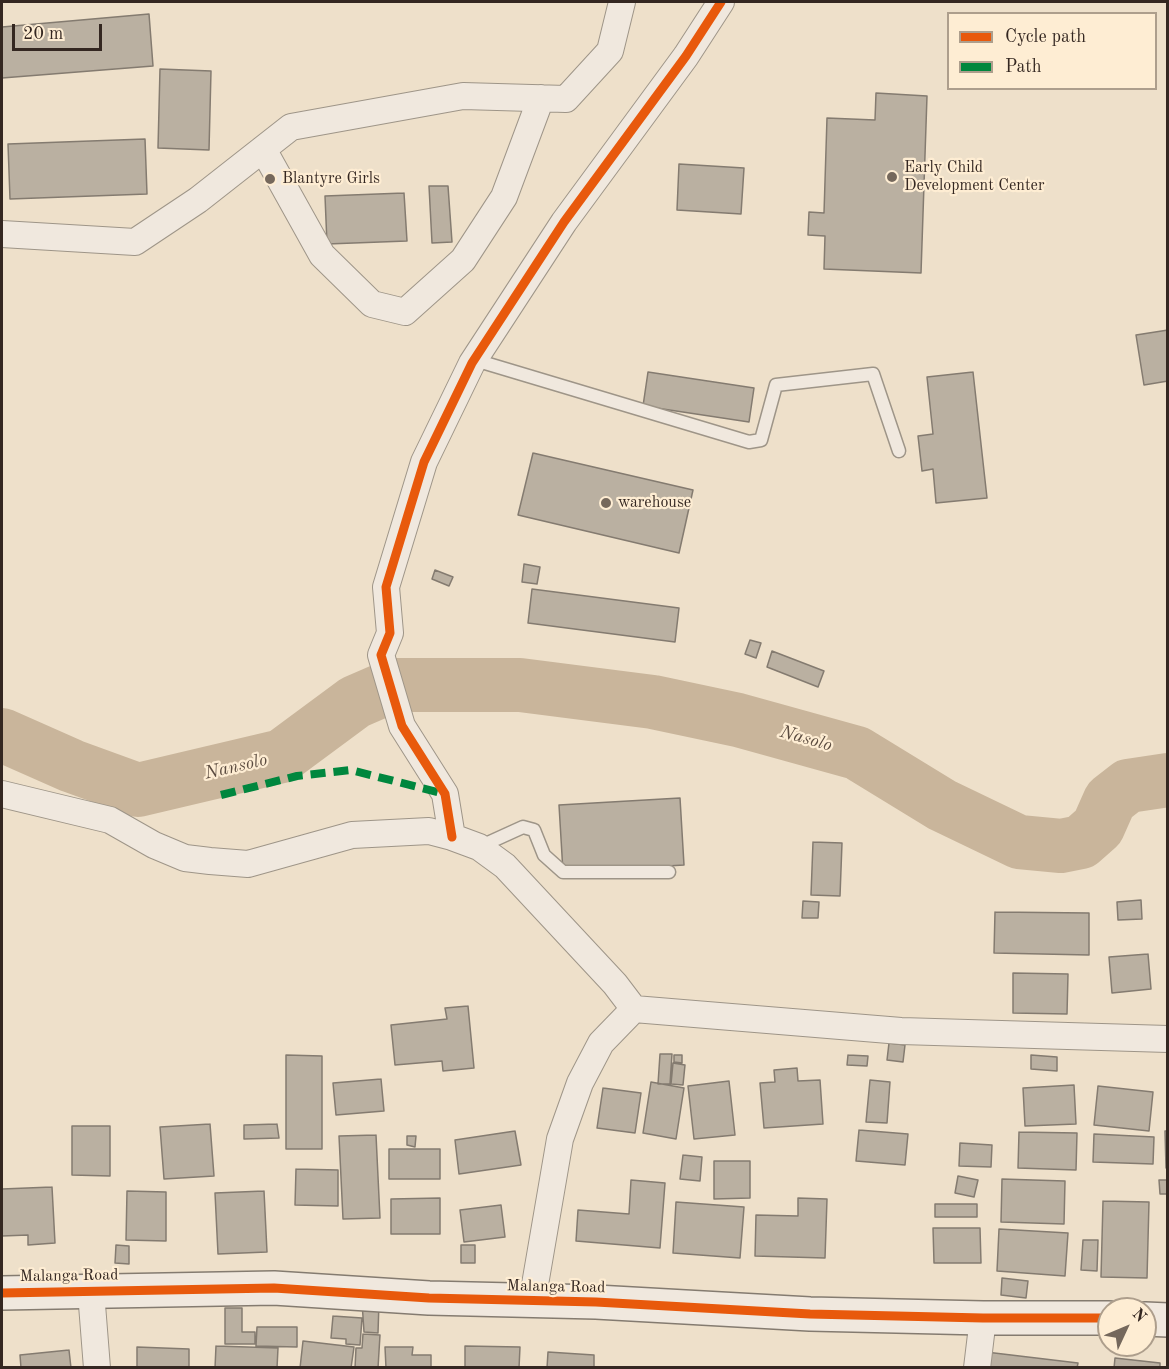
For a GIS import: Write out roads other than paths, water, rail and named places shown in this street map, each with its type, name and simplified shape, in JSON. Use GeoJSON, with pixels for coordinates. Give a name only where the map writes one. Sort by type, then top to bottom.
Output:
{"type":"FeatureCollection","features":[{"type":"Feature","properties":{"kind":"street"},"geometry":{"type":"LineString","coordinates":[[2,234],[135,242],[198,200],[291,127],[463,96],[567,99],[610,51],[621,2]]}},
{"type":"Feature","properties":{"kind":"street"},"geometry":{"type":"LineString","coordinates":[[452,837],[445,794],[402,726],[381,655],[390,633],[386,587],[424,462],[475,360],[564,222],[686,56],[721,2]]}},
{"type":"Feature","properties":{"kind":"street"},"geometry":{"type":"LineString","coordinates":[[263,149],[322,255],[372,303],[405,312],[463,260],[504,197],[541,98]]}},
{"type":"Feature","properties":{"kind":"street"},"geometry":{"type":"LineString","coordinates":[[2,794],[110,820],[185,858],[210,861],[248,864],[352,835],[429,831],[452,837],[479,848],[505,866],[615,984],[634,1009],[902,1031],[1167,1039]]}},
{"type":"Feature","properties":{"kind":"street"},"geometry":{"type":"LineString","coordinates":[[532,1302],[560,1139],[580,1083],[601,1043],[634,1009]]}},
{"type":"Feature","properties":{"kind":"street","name":"Malanga Road"},"geometry":{"type":"LineString","coordinates":[[2,1293],[274,1288],[348,1294],[532,1302],[596,1302],[810,1314],[1097,1318]]}},
{"type":"Feature","properties":{"kind":"street"},"geometry":{"type":"LineString","coordinates":[[91,1292],[97,1368]]}},
{"type":"Feature","properties":{"kind":"street"},"geometry":{"type":"LineString","coordinates":[[977,1368],[983,1318]]}},
{"type":"Feature","properties":{"kind":"lane"},"geometry":{"type":"LineString","coordinates":[[475,360],[749,442],[761,440],[776,385],[873,374],[899,451]]}},
{"type":"Feature","properties":{"kind":"lane"},"geometry":{"type":"LineString","coordinates":[[479,848],[523,827],[534,830],[544,855],[564,872],[669,872]]}},
{"type":"Feature","properties":{"kind":"waterway","name":"Nasolo"},"geometry":{"type":"LineString","coordinates":[[396,685],[520,685],[653,702],[738,720],[857,753],[942,805],[1019,842],[1061,846],[1081,842],[1098,827],[1110,800],[1128,786],[1168,780]]}},
{"type":"Feature","properties":{"kind":"waterway","name":"Nansolo"},"geometry":{"type":"LineString","coordinates":[[2,735],[72,766],[138,790],[282,756],[355,702],[385,689]]}},
{"type":"Feature","properties":{"kind":"place","name":"Early Child Development Center"},"geometry":{"type":"Point","coordinates":[892,177]}},
{"type":"Feature","properties":{"kind":"place","name":"Blantyre Girls"},"geometry":{"type":"Point","coordinates":[270,179]}},
{"type":"Feature","properties":{"kind":"place","name":"warehouse"},"geometry":{"type":"Point","coordinates":[606,503]}}]}
